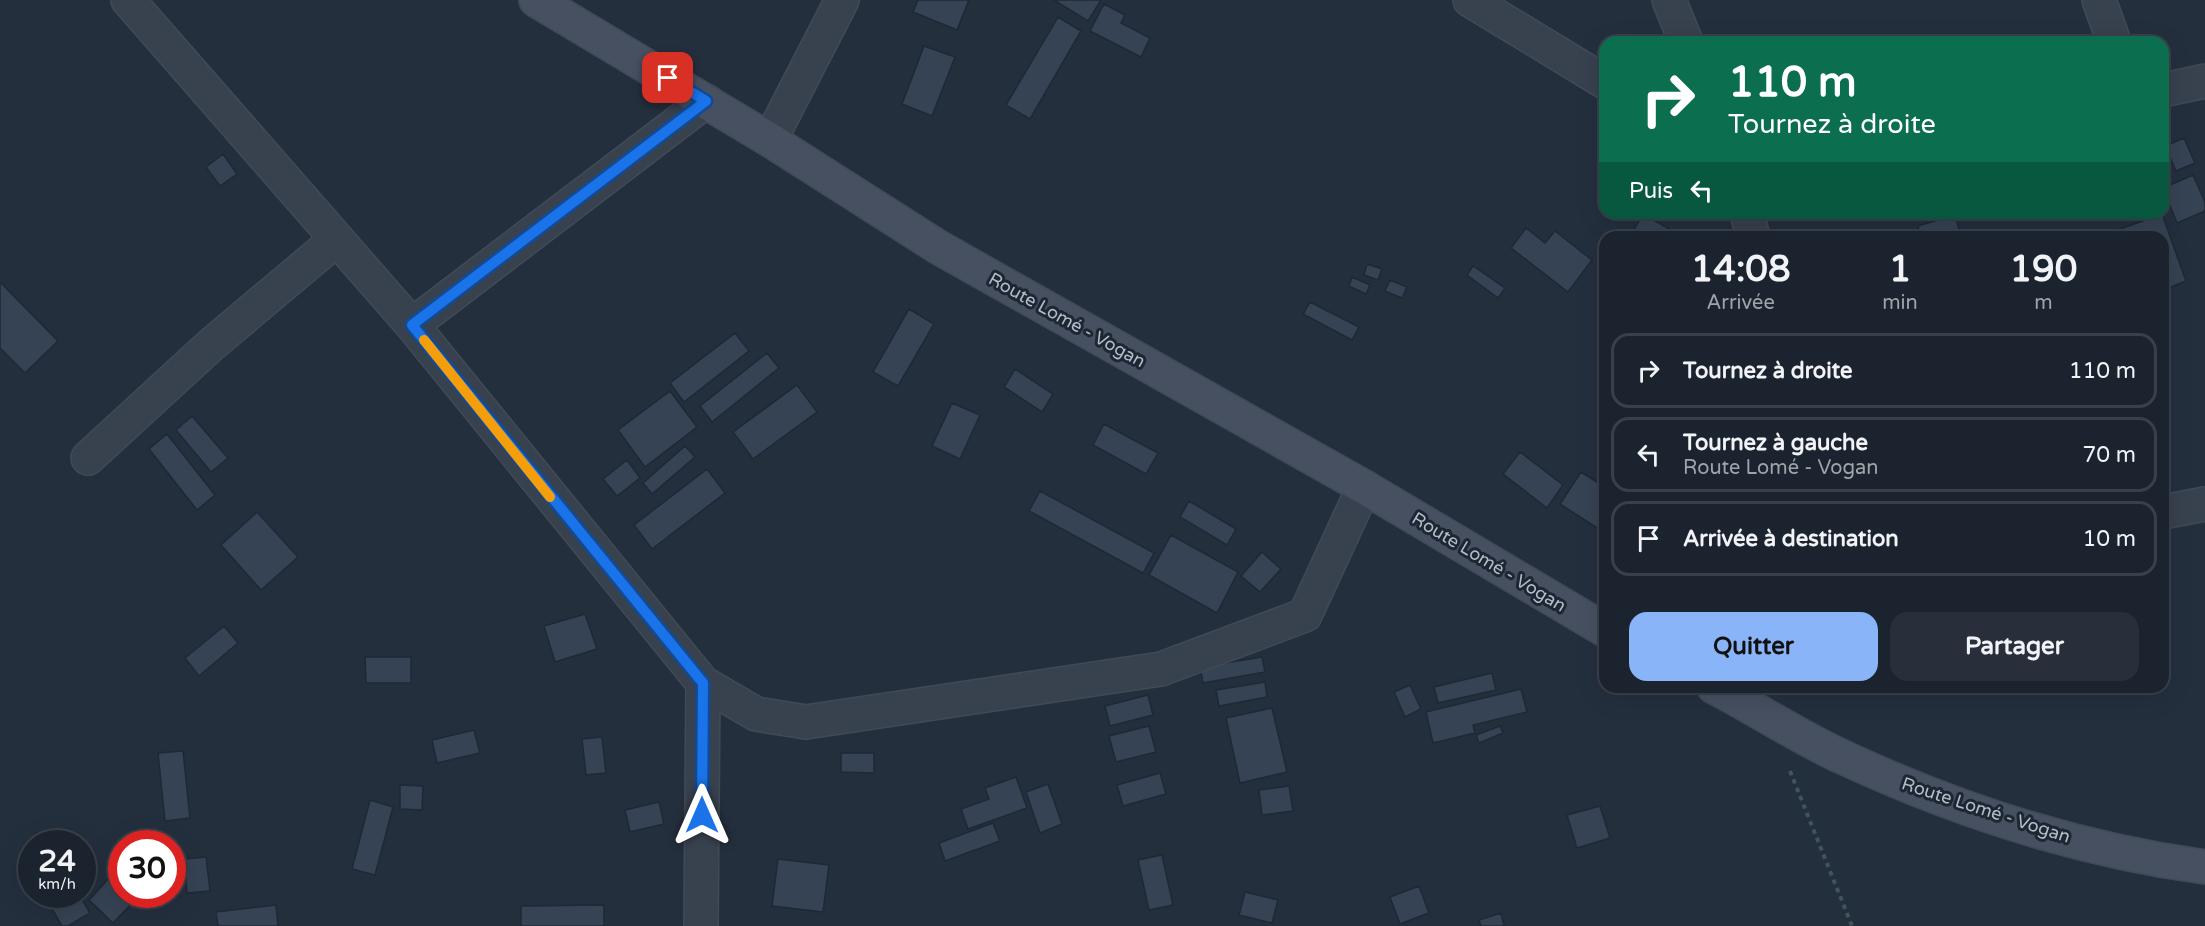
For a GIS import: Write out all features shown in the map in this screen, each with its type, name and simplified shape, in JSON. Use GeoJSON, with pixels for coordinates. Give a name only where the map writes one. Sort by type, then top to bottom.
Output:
{"type":"FeatureCollection","features":[{"type":"Feature","properties":{"kind":"main road","name":"Route Lomé - Vogan"},"geometry":{"type":"LineString","coordinates":[[536,0],[770,140],[938,247],[1364,487],[1599,625]]}},
{"type":"Feature","properties":{"kind":"main road","name":"Route Lomé - Vogan"},"geometry":{"type":"LineString","coordinates":[[1725,693],[1844,758],[1932,796],[2037,830],[2164,861],[2205,867]]}},
{"type":"Feature","properties":{"kind":"street"},"geometry":{"type":"LineString","coordinates":[[128,0],[412,325],[703,683],[756,714],[806,722],[1161,669],[1305,615],[1364,487]]}},
{"type":"Feature","properties":{"kind":"street"},"geometry":{"type":"LineString","coordinates":[[770,140],[842,0]]}},
{"type":"Feature","properties":{"kind":"street"},"geometry":{"type":"LineString","coordinates":[[1470,0],[1599,78]]}},
{"type":"Feature","properties":{"kind":"street"},"geometry":{"type":"LineString","coordinates":[[1669,0],[1684,36]]}},
{"type":"Feature","properties":{"kind":"street"},"geometry":{"type":"LineString","coordinates":[[2099,0],[2112,36]]}},
{"type":"Feature","properties":{"kind":"street"},"geometry":{"type":"LineString","coordinates":[[2169,89],[2205,81]]}},
{"type":"Feature","properties":{"kind":"street"},"geometry":{"type":"LineString","coordinates":[[412,325],[706,101]]}},
{"type":"Feature","properties":{"kind":"street"},"geometry":{"type":"LineString","coordinates":[[88,458],[211,345],[337,239]]}},
{"type":"Feature","properties":{"kind":"street"},"geometry":{"type":"LineString","coordinates":[[2169,511],[2205,504]]}},
{"type":"Feature","properties":{"kind":"street"},"geometry":{"type":"LineString","coordinates":[[701,926],[703,683]]}},
{"type":"Feature","properties":{"kind":"path"},"geometry":{"type":"LineString","coordinates":[[1790,770],[1852,926]]}},
{"type":"Feature","properties":{"kind":"building"},"geometry":{"type":"Polygon","coordinates":[[[918,0],[969,0],[957,30],[913,12],[918,0]]]}},
{"type":"Feature","properties":{"kind":"building"},"geometry":{"type":"Polygon","coordinates":[[[1054,0],[1101,0],[1088,21],[1054,0]]]}},
{"type":"Feature","properties":{"kind":"building"},"geometry":{"type":"Polygon","coordinates":[[[1104,4],[1125,15],[1121,23],[1150,38],[1141,57],[1090,31],[1104,4]]]}},
{"type":"Feature","properties":{"kind":"building"},"geometry":{"type":"Polygon","coordinates":[[[1058,17],[1081,31],[1030,119],[1006,105],[1058,17]]]}},
{"type":"Feature","properties":{"kind":"building"},"geometry":{"type":"Polygon","coordinates":[[[924,46],[955,57],[932,116],[902,104],[924,46]]]}},
{"type":"Feature","properties":{"kind":"building"},"geometry":{"type":"Polygon","coordinates":[[[2184,138],[2195,163],[2176,171],[2169,155],[2169,144],[2184,138]]]}},
{"type":"Feature","properties":{"kind":"building"},"geometry":{"type":"Polygon","coordinates":[[[223,154],[237,174],[220,186],[206,167],[223,154]]]}},
{"type":"Feature","properties":{"kind":"building"},"geometry":{"type":"Polygon","coordinates":[[[2193,175],[2205,202],[2205,211],[2177,223],[2169,203],[2169,185],[2193,175]]]}},
{"type":"Feature","properties":{"kind":"building"},"geometry":{"type":"Polygon","coordinates":[[[1640,219],[1652,219],[1671,230],[1670,231],[1633,231],[1640,219]]]}},
{"type":"Feature","properties":{"kind":"building"},"geometry":{"type":"Polygon","coordinates":[[[1942,219],[1956,219],[1959,231],[1919,231],[1918,226],[1942,219]]]}},
{"type":"Feature","properties":{"kind":"building"},"geometry":{"type":"Polygon","coordinates":[[[2148,219],[2164,219],[2168,231],[2115,231],[2148,219]]]}},
{"type":"Feature","properties":{"kind":"building"},"geometry":{"type":"Polygon","coordinates":[[[1526,228],[1545,243],[1555,231],[1592,260],[1568,292],[1511,248],[1526,228]]]}},
{"type":"Feature","properties":{"kind":"building"},"geometry":{"type":"Polygon","coordinates":[[[2169,234],[2186,281],[2169,288],[2169,234]]]}},
{"type":"Feature","properties":{"kind":"building"},"geometry":{"type":"Polygon","coordinates":[[[1367,264],[1382,269],[1378,280],[1364,275],[1367,264]]]}},
{"type":"Feature","properties":{"kind":"building"},"geometry":{"type":"Polygon","coordinates":[[[1473,266],[1505,288],[1498,298],[1467,275],[1473,266]]]}},
{"type":"Feature","properties":{"kind":"building"},"geometry":{"type":"Polygon","coordinates":[[[1352,277],[1370,285],[1366,294],[1349,286],[1352,277]]]}},
{"type":"Feature","properties":{"kind":"building"},"geometry":{"type":"Polygon","coordinates":[[[1390,280],[1407,287],[1402,298],[1385,291],[1390,280]]]}},
{"type":"Feature","properties":{"kind":"building"},"geometry":{"type":"Polygon","coordinates":[[[0,282],[58,341],[25,373],[0,348],[0,282]]]}},
{"type":"Feature","properties":{"kind":"building"},"geometry":{"type":"Polygon","coordinates":[[[1310,302],[1359,327],[1352,340],[1303,314],[1310,302]]]}},
{"type":"Feature","properties":{"kind":"building"},"geometry":{"type":"Polygon","coordinates":[[[909,309],[934,324],[898,386],[873,372],[909,309]]]}},
{"type":"Feature","properties":{"kind":"building"},"geometry":{"type":"Polygon","coordinates":[[[735,333],[749,351],[684,402],[670,383],[735,333]]]}},
{"type":"Feature","properties":{"kind":"building"},"geometry":{"type":"Polygon","coordinates":[[[767,353],[779,368],[712,422],[700,406],[767,353]]]}},
{"type":"Feature","properties":{"kind":"building"},"geometry":{"type":"Polygon","coordinates":[[[1015,369],[1053,394],[1042,412],[1004,387],[1015,369]]]}},
{"type":"Feature","properties":{"kind":"building"},"geometry":{"type":"Polygon","coordinates":[[[797,385],[817,412],[753,459],[733,432],[797,385]]]}},
{"type":"Feature","properties":{"kind":"building"},"geometry":{"type":"Polygon","coordinates":[[[670,391],[697,427],[645,467],[618,430],[670,391]]]}},
{"type":"Feature","properties":{"kind":"building"},"geometry":{"type":"Polygon","coordinates":[[[952,403],[980,415],[960,459],[932,446],[952,403]]]}},
{"type":"Feature","properties":{"kind":"building"},"geometry":{"type":"Polygon","coordinates":[[[192,416],[228,458],[211,472],[176,430],[192,416]]]}},
{"type":"Feature","properties":{"kind":"building"},"geometry":{"type":"Polygon","coordinates":[[[1104,424],[1158,453],[1146,474],[1093,445],[1104,424]]]}},
{"type":"Feature","properties":{"kind":"building"},"geometry":{"type":"Polygon","coordinates":[[[167,434],[215,495],[197,510],[149,449],[167,434]]]}},
{"type":"Feature","properties":{"kind":"building"},"geometry":{"type":"Polygon","coordinates":[[[685,446],[695,457],[652,494],[643,483],[685,446]]]}},
{"type":"Feature","properties":{"kind":"building"},"geometry":{"type":"Polygon","coordinates":[[[1520,452],[1563,485],[1547,508],[1503,474],[1520,452]]]}},
{"type":"Feature","properties":{"kind":"building"},"geometry":{"type":"Polygon","coordinates":[[[627,460],[640,478],[617,496],[603,479],[627,460]]]}},
{"type":"Feature","properties":{"kind":"building"},"geometry":{"type":"Polygon","coordinates":[[[707,469],[725,493],[652,549],[634,525],[707,469]]]}},
{"type":"Feature","properties":{"kind":"building"},"geometry":{"type":"Polygon","coordinates":[[[1581,472],[1599,483],[1599,529],[1560,504],[1581,472]]]}},
{"type":"Feature","properties":{"kind":"building"},"geometry":{"type":"Polygon","coordinates":[[[1040,491],[1154,553],[1143,573],[1029,511],[1040,491]]]}},
{"type":"Feature","properties":{"kind":"building"},"geometry":{"type":"Polygon","coordinates":[[[1189,501],[1236,529],[1227,545],[1180,517],[1189,501]]]}},
{"type":"Feature","properties":{"kind":"building"},"geometry":{"type":"Polygon","coordinates":[[[257,512],[298,557],[261,590],[221,545],[257,512]]]}},
{"type":"Feature","properties":{"kind":"building"},"geometry":{"type":"Polygon","coordinates":[[[1171,535],[1238,572],[1217,613],[1149,575],[1171,535]]]}},
{"type":"Feature","properties":{"kind":"building"},"geometry":{"type":"Polygon","coordinates":[[[1262,552],[1281,569],[1260,592],[1241,576],[1262,552]]]}},
{"type":"Feature","properties":{"kind":"building"},"geometry":{"type":"Polygon","coordinates":[[[585,614],[597,649],[555,662],[544,626],[585,614]]]}},
{"type":"Feature","properties":{"kind":"building"},"geometry":{"type":"Polygon","coordinates":[[[224,626],[238,643],[199,676],[185,658],[224,626]]]}},
{"type":"Feature","properties":{"kind":"building"},"geometry":{"type":"Polygon","coordinates":[[[365,657],[411,657],[411,683],[366,683],[365,657]]]}},
{"type":"Feature","properties":{"kind":"building"},"geometry":{"type":"Polygon","coordinates":[[[1262,657],[1265,672],[1203,683],[1200,667],[1262,657]]]}},
{"type":"Feature","properties":{"kind":"building"},"geometry":{"type":"Polygon","coordinates":[[[1492,673],[1496,690],[1438,703],[1434,687],[1492,673]]]}},
{"type":"Feature","properties":{"kind":"building"},"geometry":{"type":"Polygon","coordinates":[[[1265,682],[1267,697],[1219,706],[1216,690],[1265,682]]]}},
{"type":"Feature","properties":{"kind":"building"},"geometry":{"type":"Polygon","coordinates":[[[1410,685],[1421,709],[1405,717],[1394,692],[1410,685]]]}},
{"type":"Feature","properties":{"kind":"building"},"geometry":{"type":"Polygon","coordinates":[[[1521,689],[1527,712],[1473,725],[1475,733],[1433,743],[1426,712],[1521,689]]]}},
{"type":"Feature","properties":{"kind":"building"},"geometry":{"type":"Polygon","coordinates":[[[1148,695],[1153,715],[1110,726],[1105,706],[1148,695]]]}},
{"type":"Feature","properties":{"kind":"building"},"geometry":{"type":"Polygon","coordinates":[[[1272,708],[1287,772],[1240,783],[1226,718],[1272,708]]]}},
{"type":"Feature","properties":{"kind":"building"},"geometry":{"type":"Polygon","coordinates":[[[1149,726],[1156,752],[1116,762],[1109,736],[1149,726]]]}},
{"type":"Feature","properties":{"kind":"building"},"geometry":{"type":"Polygon","coordinates":[[[1500,726],[1503,733],[1479,743],[1476,735],[1500,726]]]}},
{"type":"Feature","properties":{"kind":"building"},"geometry":{"type":"Polygon","coordinates":[[[474,730],[480,753],[437,763],[432,740],[474,730]]]}},
{"type":"Feature","properties":{"kind":"building"},"geometry":{"type":"Polygon","coordinates":[[[602,737],[606,773],[586,775],[582,739],[602,737]]]}},
{"type":"Feature","properties":{"kind":"building"},"geometry":{"type":"Polygon","coordinates":[[[183,751],[190,818],[165,821],[158,753],[183,751]]]}},
{"type":"Feature","properties":{"kind":"building"},"geometry":{"type":"Polygon","coordinates":[[[841,753],[874,753],[874,773],[841,772],[841,753]]]}},
{"type":"Feature","properties":{"kind":"building"},"geometry":{"type":"Polygon","coordinates":[[[1160,773],[1166,794],[1123,806],[1117,785],[1160,773]]]}},
{"type":"Feature","properties":{"kind":"building"},"geometry":{"type":"Polygon","coordinates":[[[1016,777],[1027,808],[968,829],[961,809],[989,799],[985,788],[1016,777]]]}},
{"type":"Feature","properties":{"kind":"building"},"geometry":{"type":"Polygon","coordinates":[[[1048,784],[1062,824],[1040,833],[1026,792],[1048,784]]]}},
{"type":"Feature","properties":{"kind":"building"},"geometry":{"type":"Polygon","coordinates":[[[400,785],[423,786],[422,810],[400,809],[400,785]]]}},
{"type":"Feature","properties":{"kind":"building"},"geometry":{"type":"Polygon","coordinates":[[[1289,786],[1293,811],[1262,815],[1259,790],[1289,786]]]}},
{"type":"Feature","properties":{"kind":"building"},"geometry":{"type":"Polygon","coordinates":[[[370,800],[393,807],[375,875],[352,869],[370,800]]]}},
{"type":"Feature","properties":{"kind":"building"},"geometry":{"type":"Polygon","coordinates":[[[659,802],[664,824],[630,832],[625,810],[659,802]]]}},
{"type":"Feature","properties":{"kind":"building"},"geometry":{"type":"Polygon","coordinates":[[[1600,806],[1610,838],[1577,848],[1567,815],[1600,806]]]}},
{"type":"Feature","properties":{"kind":"building"},"geometry":{"type":"Polygon","coordinates":[[[993,823],[1000,841],[945,861],[939,843],[993,823]]]}},
{"type":"Feature","properties":{"kind":"building"},"geometry":{"type":"Polygon","coordinates":[[[1162,855],[1173,905],[1149,910],[1138,860],[1162,855]]]}},
{"type":"Feature","properties":{"kind":"building"},"geometry":{"type":"Polygon","coordinates":[[[206,857],[210,891],[187,893],[186,859],[206,857]]]}},
{"type":"Feature","properties":{"kind":"building"},"geometry":{"type":"Polygon","coordinates":[[[778,859],[829,865],[823,912],[772,906],[778,859]]]}},
{"type":"Feature","properties":{"kind":"building"},"geometry":{"type":"Polygon","coordinates":[[[108,879],[108,908],[127,908],[113,923],[96,907],[96,892],[108,879]]]}},
{"type":"Feature","properties":{"kind":"building"},"geometry":{"type":"Polygon","coordinates":[[[1419,886],[1429,913],[1400,924],[1390,897],[1419,886]]]}},
{"type":"Feature","properties":{"kind":"building"},"geometry":{"type":"Polygon","coordinates":[[[1245,892],[1278,900],[1272,923],[1239,915],[1245,892]]]}},
{"type":"Feature","properties":{"kind":"building"},"geometry":{"type":"Polygon","coordinates":[[[276,905],[278,926],[218,926],[216,912],[276,905]]]}},
{"type":"Feature","properties":{"kind":"building"},"geometry":{"type":"Polygon","coordinates":[[[604,905],[604,926],[521,926],[521,906],[604,905]]]}},
{"type":"Feature","properties":{"kind":"building"},"geometry":{"type":"Polygon","coordinates":[[[52,908],[87,908],[90,913],[68,926],[62,926],[52,908]]]}},
{"type":"Feature","properties":{"kind":"building"},"geometry":{"type":"Polygon","coordinates":[[[1501,913],[1504,926],[1481,926],[1479,920],[1501,913]]]}},
{"type":"Feature","properties":{"kind":"slow traffic"},"geometry":{"type":"LineString","coordinates":[[424,340],[550,497]]}},
{"type":"Feature","properties":{"kind":"route"},"geometry":{"type":"LineString","coordinates":[[668,78],[706,101],[412,325],[650,621],[703,683],[702,815]]}}]}
